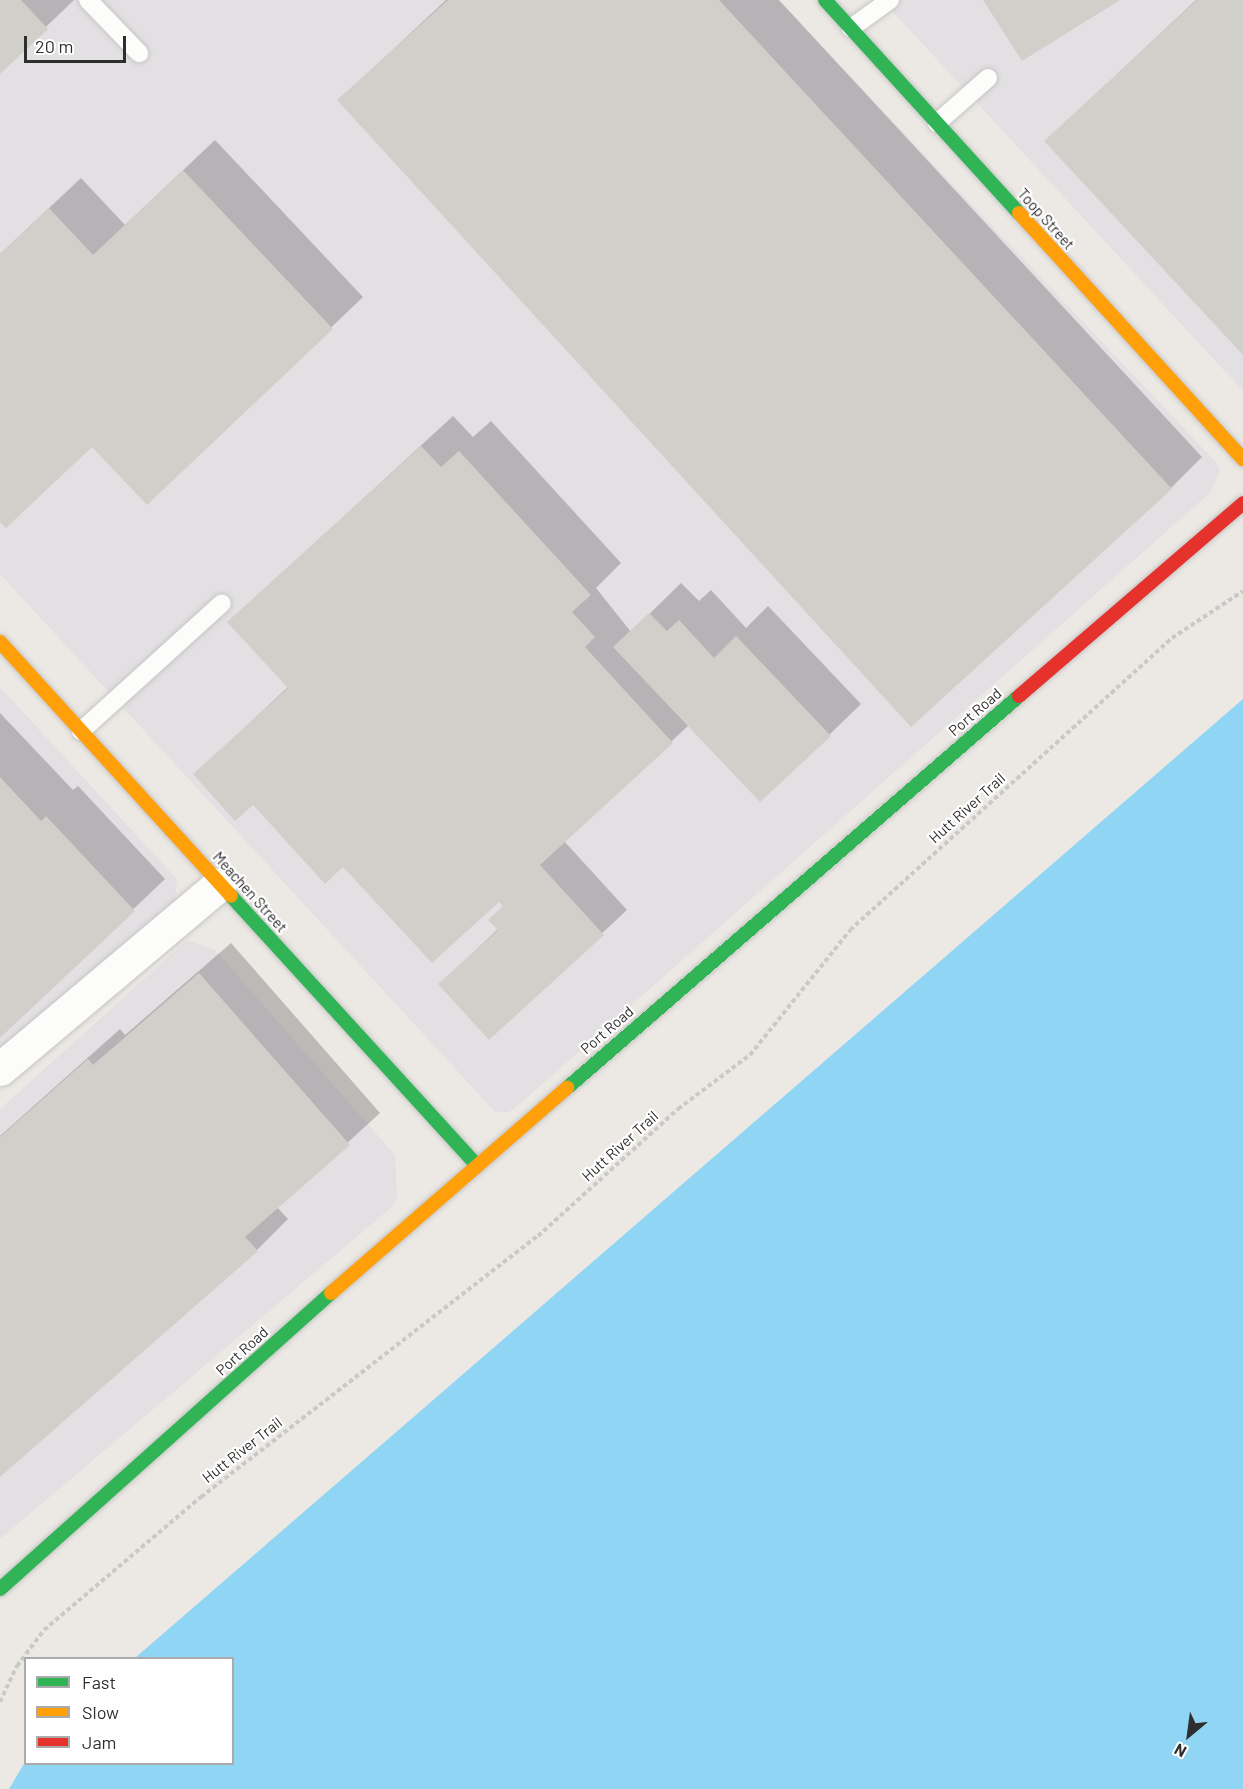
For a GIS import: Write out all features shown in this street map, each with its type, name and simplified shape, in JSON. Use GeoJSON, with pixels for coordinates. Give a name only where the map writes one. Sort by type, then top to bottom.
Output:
{"type":"FeatureCollection","features":[{"type":"Feature","properties":{"kind":"street","name":"Toop Street"},"geometry":{"type":"LineString","coordinates":[[825,0],[1243,459]]}},
{"type":"Feature","properties":{"kind":"street","name":"Port Road"},"geometry":{"type":"LineString","coordinates":[[0,1589],[72,1521],[477,1165],[1243,503]]}},
{"type":"Feature","properties":{"kind":"street","name":"Meachen Street"},"geometry":{"type":"LineString","coordinates":[[0,642],[477,1165]]}},
{"type":"Feature","properties":{"kind":"street"},"geometry":{"type":"LineString","coordinates":[[0,1069],[220,884]]}},
{"type":"Feature","properties":{"kind":"lane"},"geometry":{"type":"LineString","coordinates":[[88,0],[139,53]]}},
{"type":"Feature","properties":{"kind":"lane"},"geometry":{"type":"LineString","coordinates":[[851,28],[890,0]]}},
{"type":"Feature","properties":{"kind":"lane"},"geometry":{"type":"LineString","coordinates":[[937,123],[988,78]]}},
{"type":"Feature","properties":{"kind":"lane"},"geometry":{"type":"LineString","coordinates":[[81,731],[222,603]]}},
{"type":"Feature","properties":{"kind":"path","name":"Hutt River Trail"},"geometry":{"type":"LineString","coordinates":[[0,1702],[17,1666],[44,1630],[275,1438],[538,1236],[678,1109],[750,1054],[850,930],[1172,638],[1243,591]]}},
{"type":"Feature","properties":{"kind":"shaded area"},"geometry":{"type":"Polygon","coordinates":[[[0,0],[778,0],[1214,460],[1220,469],[1211,492],[522,1102],[509,1112],[495,1112],[0,574],[0,0]]]}},
{"type":"Feature","properties":{"kind":"shaded area"},"geometry":{"type":"Polygon","coordinates":[[[882,0],[1243,0],[1243,391],[882,0]]]}},
{"type":"Feature","properties":{"kind":"shaded area"},"geometry":{"type":"Polygon","coordinates":[[[0,687],[177,879],[175,903],[0,1058],[0,687]]]}},
{"type":"Feature","properties":{"kind":"shaded area"},"geometry":{"type":"Polygon","coordinates":[[[187,940],[215,950],[395,1155],[397,1199],[392,1207],[0,1539],[0,1109],[187,940]]]}},
{"type":"Feature","properties":{"kind":"water"},"geometry":{"type":"Polygon","coordinates":[[[1243,699],[1243,1789],[9,1789],[24,1764],[234,1765],[234,1657],[136,1657],[1243,699]]]}},
{"type":"Feature","properties":{"kind":"building"},"geometry":{"type":"Polygon","coordinates":[[[0,0],[21,0],[48,29],[0,74],[0,0]]]}},
{"type":"Feature","properties":{"kind":"building"},"geometry":{"type":"Polygon","coordinates":[[[448,0],[719,0],[1172,489],[911,727],[337,100],[448,0]]]}},
{"type":"Feature","properties":{"kind":"building"},"geometry":{"type":"Polygon","coordinates":[[[983,0],[1120,0],[1022,61],[983,0]]]}},
{"type":"Feature","properties":{"kind":"building"},"geometry":{"type":"Polygon","coordinates":[[[1197,0],[1243,0],[1243,355],[1044,141],[1197,0]]]}},
{"type":"Feature","properties":{"kind":"building"},"geometry":{"type":"Polygon","coordinates":[[[183,170],[333,329],[147,505],[92,447],[6,528],[0,522],[0,254],[49,208],[93,255],[183,170]]]}},
{"type":"Feature","properties":{"kind":"building"},"geometry":{"type":"Polygon","coordinates":[[[421,446],[441,467],[459,451],[591,595],[572,612],[595,637],[585,647],[673,743],[540,865],[604,935],[489,1040],[438,984],[498,930],[488,920],[503,906],[499,902],[432,963],[343,867],[325,884],[253,805],[235,821],[193,774],[288,688],[227,622],[421,446]]]}},
{"type":"Feature","properties":{"kind":"building"},"geometry":{"type":"Polygon","coordinates":[[[649,613],[667,631],[679,620],[714,658],[736,636],[831,736],[760,802],[613,647],[649,613]]]}},
{"type":"Feature","properties":{"kind":"building"},"geometry":{"type":"Polygon","coordinates":[[[0,777],[41,821],[46,816],[135,911],[0,1038],[0,777]]]}},
{"type":"Feature","properties":{"kind":"building"},"geometry":{"type":"Polygon","coordinates":[[[199,973],[350,1145],[245,1237],[258,1251],[0,1477],[0,1137],[88,1059],[93,1065],[199,973]]]}},
{"type":"Feature","properties":{"kind":"traffic: fast"},"geometry":{"type":"LineString","coordinates":[[825,0],[1019,213]]}},
{"type":"Feature","properties":{"kind":"traffic: fast"},"geometry":{"type":"LineString","coordinates":[[567,1088],[1019,696]]}},
{"type":"Feature","properties":{"kind":"traffic: fast"},"geometry":{"type":"LineString","coordinates":[[231,896],[477,1165]]}},
{"type":"Feature","properties":{"kind":"traffic: fast"},"geometry":{"type":"LineString","coordinates":[[0,1589],[331,1293]]}},
{"type":"Feature","properties":{"kind":"traffic: slow"},"geometry":{"type":"LineString","coordinates":[[1019,213],[1243,459]]}},
{"type":"Feature","properties":{"kind":"traffic: slow"},"geometry":{"type":"LineString","coordinates":[[0,642],[231,896]]}},
{"type":"Feature","properties":{"kind":"traffic: slow"},"geometry":{"type":"LineString","coordinates":[[331,1293],[567,1088]]}},
{"type":"Feature","properties":{"kind":"traffic: jam"},"geometry":{"type":"LineString","coordinates":[[1019,696],[1243,503]]}}]}
